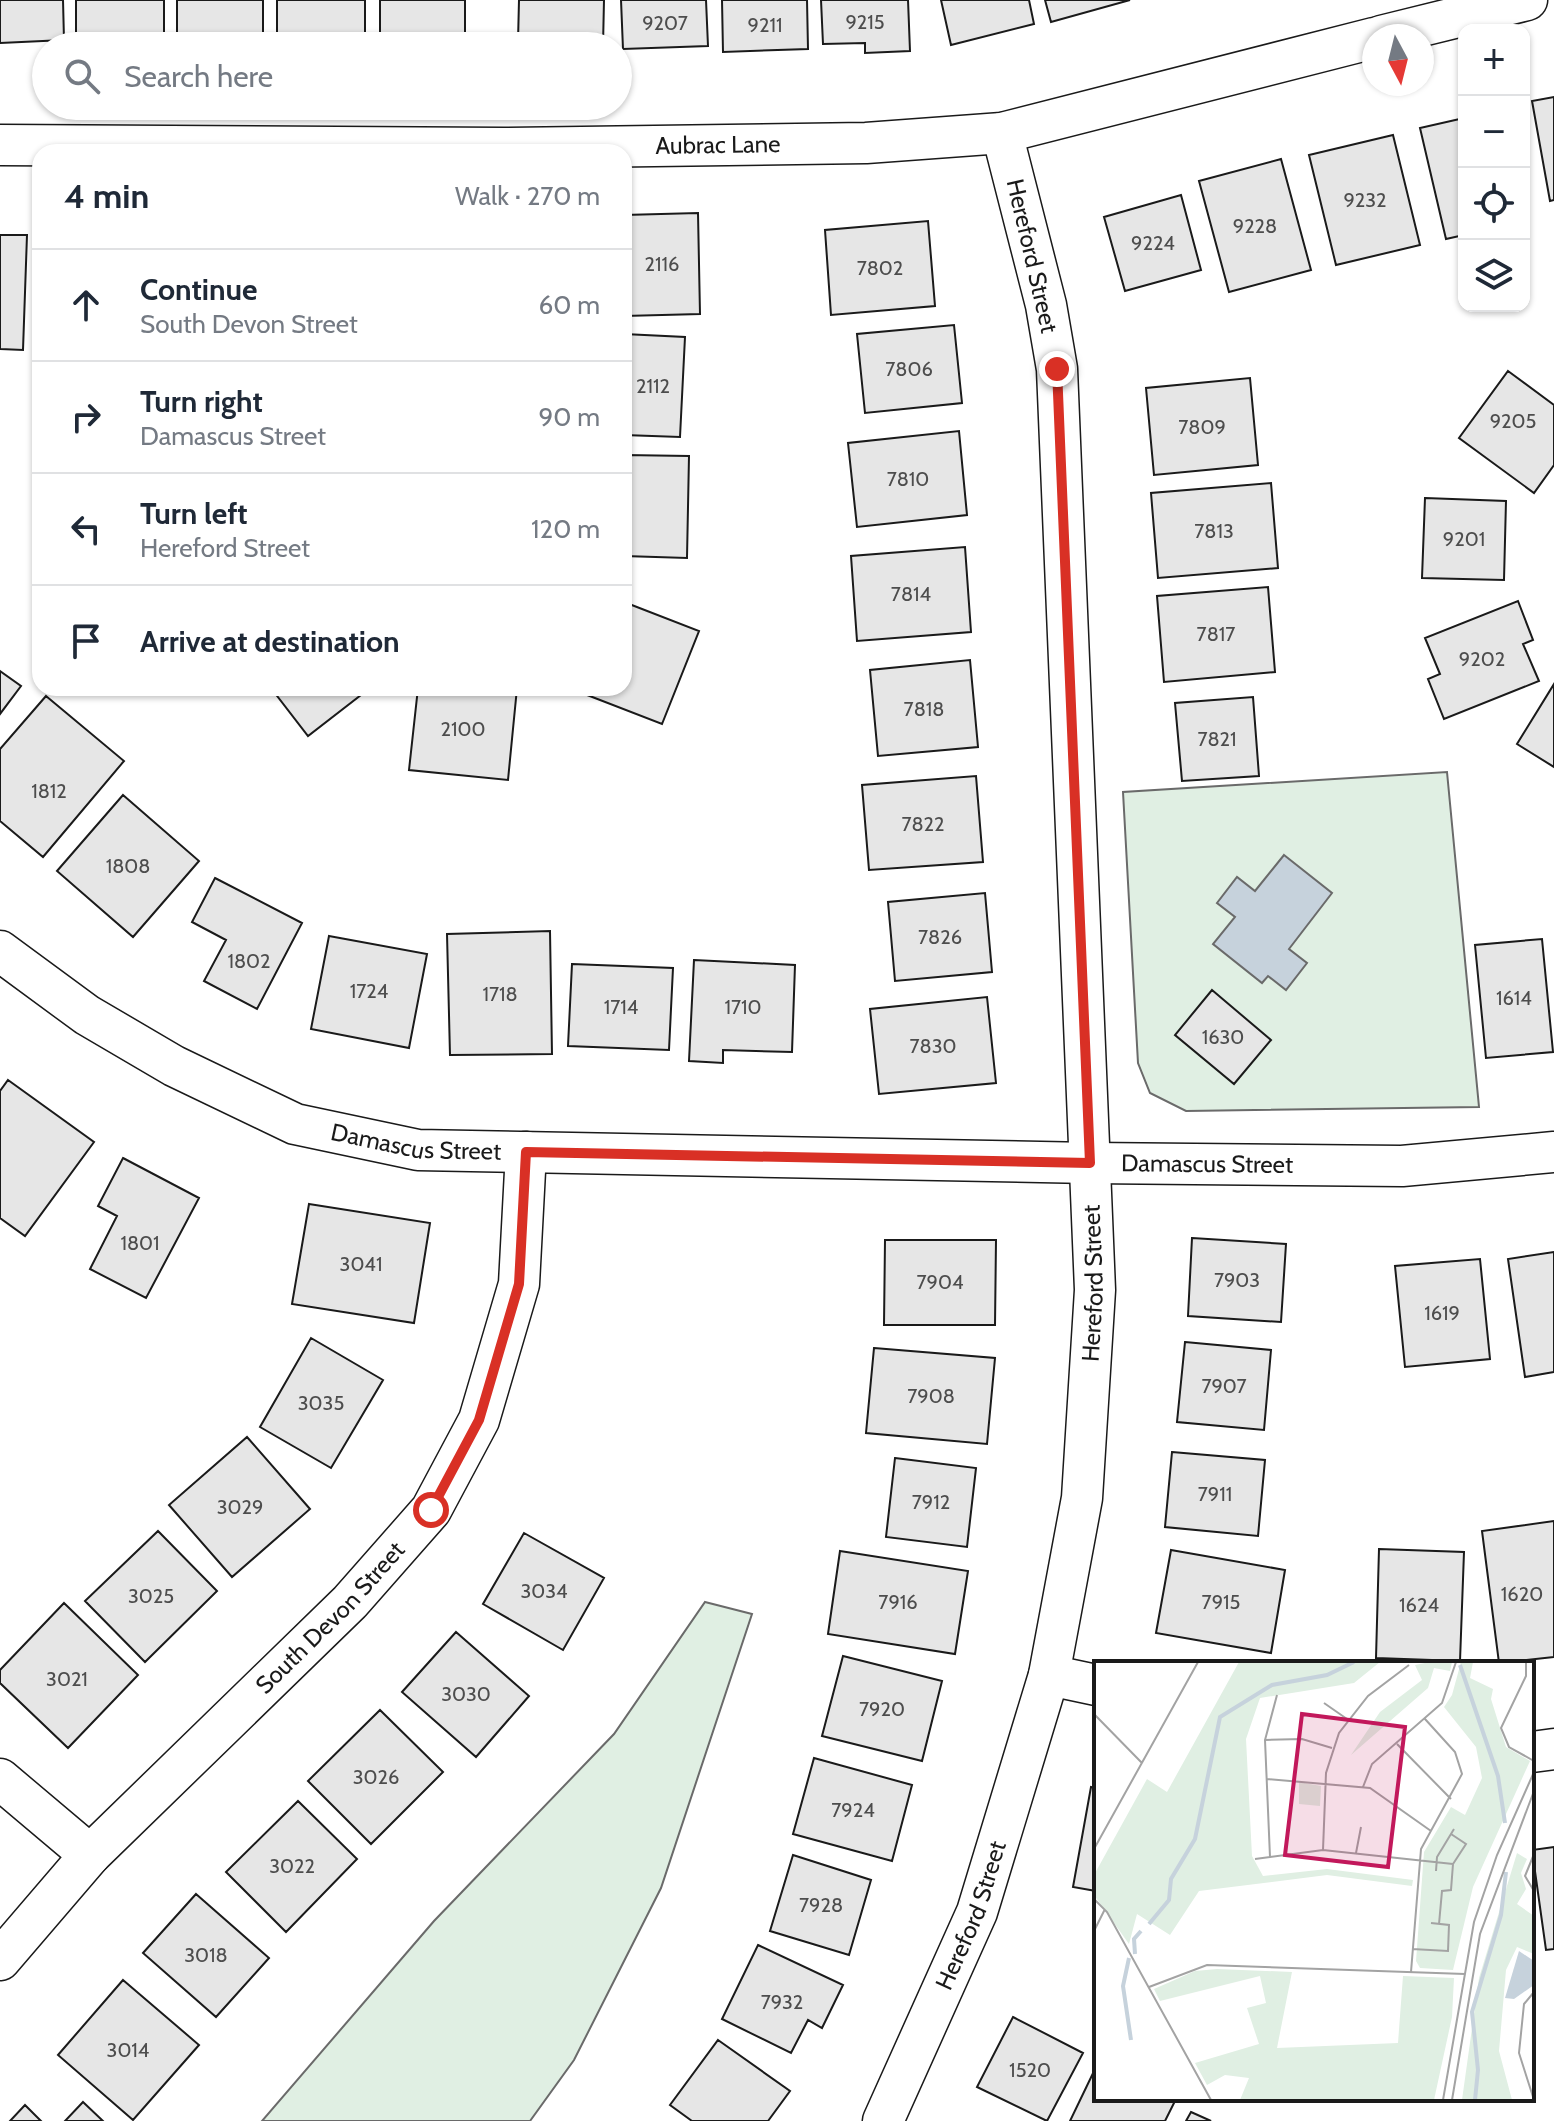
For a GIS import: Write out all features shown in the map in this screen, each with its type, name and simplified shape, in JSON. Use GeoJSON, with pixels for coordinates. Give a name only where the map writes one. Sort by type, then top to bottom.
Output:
{"type":"FeatureCollection","features":[{"type":"Feature","properties":{"kind":"street"},"geometry":{"type":"LineString","coordinates":[[1430,24],[1527,0]]}},
{"type":"Feature","properties":{"kind":"street","name":"Aubrac Lane"},"geometry":{"type":"LineString","coordinates":[[632,148],[866,143],[1002,133],[1362,41]]}},
{"type":"Feature","properties":{"kind":"street","name":"Hereford Street"},"geometry":{"type":"LineString","coordinates":[[883,2121],[977,1912],[1049,1675],[1082,1498],[1095,1290],[1057,369],[1046,305],[1002,133]]}},
{"type":"Feature","properties":{"kind":"street","name":"Aubrac Lane"},"geometry":{"type":"LineString","coordinates":[[0,145],[32,145]]}},
{"type":"Feature","properties":{"kind":"street","name":"Damascus Street"},"geometry":{"type":"LineString","coordinates":[[0,951],[87,1015],[174,1066],[295,1124],[418,1150],[1402,1166],[1554,1152]]}},
{"type":"Feature","properties":{"kind":"street","name":"South Devon Street"},"geometry":{"type":"LineString","coordinates":[[0,1960],[90,1855],[350,1602],[431,1510],[479,1420],[519,1284],[526,1152]]}},
{"type":"Feature","properties":{"kind":"street"},"geometry":{"type":"LineString","coordinates":[[1049,1675],[1094,1685]]}},
{"type":"Feature","properties":{"kind":"street"},"geometry":{"type":"LineString","coordinates":[[1534,1752],[1554,1749]]}},
{"type":"Feature","properties":{"kind":"street"},"geometry":{"type":"LineString","coordinates":[[0,1779],[90,1855]]}},
{"type":"Feature","properties":{"kind":"green space"},"geometry":{"type":"Polygon","coordinates":[[[1447,772],[1479,1107],[1186,1111],[1150,1093],[1138,1063],[1123,792],[1447,772]]]}},
{"type":"Feature","properties":{"kind":"green space"},"geometry":{"type":"Polygon","coordinates":[[[705,1602],[752,1614],[661,1888],[574,2060],[530,2121],[262,2121],[434,1921],[614,1734],[705,1602]]]}},
{"type":"Feature","properties":{"kind":"shaded area"},"geometry":{"type":"Polygon","coordinates":[[[1284,855],[1332,893],[1289,949],[1307,963],[1286,990],[1268,976],[1262,983],[1213,944],[1235,917],[1217,903],[1237,877],[1255,891],[1284,855]]]}},
{"type":"Feature","properties":{"kind":"building"},"geometry":{"type":"Polygon","coordinates":[[[0,0],[63,0],[64,32],[32,32],[32,42],[0,43],[0,0]]]}},
{"type":"Feature","properties":{"kind":"building"},"geometry":{"type":"Polygon","coordinates":[[[76,0],[164,0],[164,32],[76,32],[76,0]]]}},
{"type":"Feature","properties":{"kind":"building"},"geometry":{"type":"Polygon","coordinates":[[[177,0],[263,0],[263,32],[177,32],[177,0]]]}},
{"type":"Feature","properties":{"kind":"building"},"geometry":{"type":"Polygon","coordinates":[[[277,0],[365,0],[365,32],[277,32],[277,0]]]}},
{"type":"Feature","properties":{"kind":"building"},"geometry":{"type":"Polygon","coordinates":[[[380,0],[465,0],[465,32],[380,32],[380,0]]]}},
{"type":"Feature","properties":{"kind":"building"},"geometry":{"type":"Polygon","coordinates":[[[519,0],[604,0],[603,32],[518,32],[519,0]]]}},
{"type":"Feature","properties":{"kind":"building"},"geometry":{"type":"Polygon","coordinates":[[[621,0],[706,0],[708,46],[632,49],[632,32],[622,32],[621,0]]]}},
{"type":"Feature","properties":{"kind":"building"},"geometry":{"type":"Polygon","coordinates":[[[722,0],[807,0],[808,49],[723,52],[722,0]]]}},
{"type":"Feature","properties":{"kind":"building"},"geometry":{"type":"Polygon","coordinates":[[[821,0],[908,0],[910,51],[865,53],[865,43],[823,44],[821,0]]]}},
{"type":"Feature","properties":{"kind":"building"},"geometry":{"type":"Polygon","coordinates":[[[941,0],[1029,0],[1034,24],[951,45],[941,0]]]}},
{"type":"Feature","properties":{"kind":"building"},"geometry":{"type":"Polygon","coordinates":[[[1045,0],[1130,0],[1051,22],[1045,0]]]}},
{"type":"Feature","properties":{"kind":"building"},"geometry":{"type":"Polygon","coordinates":[[[1554,97],[1554,200],[1550,201],[1532,101],[1554,97]]]}},
{"type":"Feature","properties":{"kind":"building"},"geometry":{"type":"Polygon","coordinates":[[[1458,119],[1458,236],[1446,239],[1420,128],[1458,119]]]}},
{"type":"Feature","properties":{"kind":"building"},"geometry":{"type":"Polygon","coordinates":[[[1393,135],[1420,245],[1336,265],[1309,155],[1393,135]]]}},
{"type":"Feature","properties":{"kind":"building"},"geometry":{"type":"Polygon","coordinates":[[[1281,159],[1311,270],[1229,292],[1199,181],[1281,159]]]}},
{"type":"Feature","properties":{"kind":"building"},"geometry":{"type":"Polygon","coordinates":[[[1181,195],[1201,270],[1125,291],[1104,217],[1181,195]]]}},
{"type":"Feature","properties":{"kind":"building"},"geometry":{"type":"Polygon","coordinates":[[[698,213],[700,314],[632,316],[632,215],[698,213]]]}},
{"type":"Feature","properties":{"kind":"building"},"geometry":{"type":"Polygon","coordinates":[[[928,221],[935,306],[831,315],[825,230],[928,221]]]}},
{"type":"Feature","properties":{"kind":"building"},"geometry":{"type":"Polygon","coordinates":[[[0,235],[27,235],[23,350],[0,349],[0,235]]]}},
{"type":"Feature","properties":{"kind":"building"},"geometry":{"type":"Polygon","coordinates":[[[954,325],[962,403],[865,413],[857,334],[954,325]]]}},
{"type":"Feature","properties":{"kind":"building"},"geometry":{"type":"Polygon","coordinates":[[[632,334],[685,337],[680,437],[632,435],[632,334]]]}},
{"type":"Feature","properties":{"kind":"building"},"geometry":{"type":"Polygon","coordinates":[[[1508,371],[1554,405],[1554,465],[1534,493],[1459,438],[1508,371]]]}},
{"type":"Feature","properties":{"kind":"building"},"geometry":{"type":"Polygon","coordinates":[[[1250,378],[1258,465],[1154,475],[1146,388],[1250,378]]]}},
{"type":"Feature","properties":{"kind":"building"},"geometry":{"type":"Polygon","coordinates":[[[959,431],[967,515],[857,527],[848,443],[959,431]]]}},
{"type":"Feature","properties":{"kind":"building"},"geometry":{"type":"Polygon","coordinates":[[[632,455],[689,456],[687,558],[632,556],[632,455]]]}},
{"type":"Feature","properties":{"kind":"building"},"geometry":{"type":"Polygon","coordinates":[[[1271,483],[1278,568],[1158,578],[1151,493],[1271,483]]]}},
{"type":"Feature","properties":{"kind":"building"},"geometry":{"type":"Polygon","coordinates":[[[1425,498],[1506,501],[1504,580],[1422,578],[1425,498]]]}},
{"type":"Feature","properties":{"kind":"building"},"geometry":{"type":"Polygon","coordinates":[[[965,547],[971,632],[857,641],[851,556],[965,547]]]}},
{"type":"Feature","properties":{"kind":"building"},"geometry":{"type":"Polygon","coordinates":[[[1268,587],[1275,672],[1164,682],[1157,596],[1268,587]]]}},
{"type":"Feature","properties":{"kind":"building"},"geometry":{"type":"Polygon","coordinates":[[[1518,601],[1533,640],[1523,644],[1539,681],[1444,719],[1428,679],[1440,674],[1425,638],[1518,601]]]}},
{"type":"Feature","properties":{"kind":"building"},"geometry":{"type":"Polygon","coordinates":[[[632,605],[699,631],[662,724],[590,696],[632,696],[632,605]]]}},
{"type":"Feature","properties":{"kind":"building"},"geometry":{"type":"Polygon","coordinates":[[[970,660],[978,747],[878,756],[870,670],[970,660]]]}},
{"type":"Feature","properties":{"kind":"building"},"geometry":{"type":"Polygon","coordinates":[[[0,671],[21,686],[0,714],[0,671]]]}},
{"type":"Feature","properties":{"kind":"building"},"geometry":{"type":"Polygon","coordinates":[[[1554,684],[1554,767],[1517,744],[1554,684]]]}},
{"type":"Feature","properties":{"kind":"building"},"geometry":{"type":"Polygon","coordinates":[[[46,696],[124,761],[43,857],[0,821],[0,749],[46,696]]]}},
{"type":"Feature","properties":{"kind":"building"},"geometry":{"type":"Polygon","coordinates":[[[277,696],[360,696],[308,736],[277,696]]]}},
{"type":"Feature","properties":{"kind":"building"},"geometry":{"type":"Polygon","coordinates":[[[417,696],[516,696],[508,780],[409,770],[417,696]]]}},
{"type":"Feature","properties":{"kind":"building"},"geometry":{"type":"Polygon","coordinates":[[[1253,697],[1259,776],[1182,781],[1175,703],[1253,697]]]}},
{"type":"Feature","properties":{"kind":"building"},"geometry":{"type":"Polygon","coordinates":[[[976,776],[983,862],[869,870],[862,785],[976,776]]]}},
{"type":"Feature","properties":{"kind":"building"},"geometry":{"type":"Polygon","coordinates":[[[123,795],[199,861],[133,937],[57,871],[123,795]]]}},
{"type":"Feature","properties":{"kind":"building"},"geometry":{"type":"Polygon","coordinates":[[[215,878],[302,923],[257,1009],[204,981],[226,940],[192,922],[215,878]]]}},
{"type":"Feature","properties":{"kind":"building"},"geometry":{"type":"Polygon","coordinates":[[[985,893],[992,972],[895,981],[888,902],[985,893]]]}},
{"type":"Feature","properties":{"kind":"building"},"geometry":{"type":"Polygon","coordinates":[[[550,931],[552,1054],[450,1055],[447,934],[550,931]]]}},
{"type":"Feature","properties":{"kind":"building"},"geometry":{"type":"Polygon","coordinates":[[[329,936],[427,954],[409,1048],[311,1029],[329,936]]]}},
{"type":"Feature","properties":{"kind":"building"},"geometry":{"type":"Polygon","coordinates":[[[1542,939],[1553,1052],[1486,1058],[1475,945],[1542,939]]]}},
{"type":"Feature","properties":{"kind":"building"},"geometry":{"type":"Polygon","coordinates":[[[694,960],[795,965],[792,1052],[723,1050],[723,1063],[689,1061],[694,960]]]}},
{"type":"Feature","properties":{"kind":"building"},"geometry":{"type":"Polygon","coordinates":[[[572,964],[673,968],[669,1050],[568,1046],[572,964]]]}},
{"type":"Feature","properties":{"kind":"building"},"geometry":{"type":"Polygon","coordinates":[[[1212,990],[1271,1040],[1234,1084],[1175,1035],[1212,990]]]}},
{"type":"Feature","properties":{"kind":"building"},"geometry":{"type":"Polygon","coordinates":[[[987,997],[996,1083],[879,1094],[870,1009],[987,997]]]}},
{"type":"Feature","properties":{"kind":"building"},"geometry":{"type":"Polygon","coordinates":[[[8,1080],[94,1142],[25,1236],[0,1218],[0,1091],[8,1080]]]}},
{"type":"Feature","properties":{"kind":"building"},"geometry":{"type":"Polygon","coordinates":[[[123,1158],[199,1198],[146,1298],[90,1269],[117,1216],[98,1206],[123,1158]]]}},
{"type":"Feature","properties":{"kind":"building"},"geometry":{"type":"Polygon","coordinates":[[[309,1204],[430,1223],[414,1323],[292,1304],[309,1204]]]}},
{"type":"Feature","properties":{"kind":"building"},"geometry":{"type":"Polygon","coordinates":[[[1192,1238],[1286,1244],[1281,1322],[1188,1316],[1192,1238]]]}},
{"type":"Feature","properties":{"kind":"building"},"geometry":{"type":"Polygon","coordinates":[[[885,1240],[996,1240],[995,1325],[884,1325],[885,1240]]]}},
{"type":"Feature","properties":{"kind":"building"},"geometry":{"type":"Polygon","coordinates":[[[1554,1252],[1554,1372],[1525,1377],[1508,1259],[1554,1252]]]}},
{"type":"Feature","properties":{"kind":"building"},"geometry":{"type":"Polygon","coordinates":[[[1480,1259],[1490,1359],[1405,1367],[1395,1266],[1480,1259]]]}},
{"type":"Feature","properties":{"kind":"building"},"geometry":{"type":"Polygon","coordinates":[[[311,1338],[383,1380],[331,1468],[260,1427],[311,1338]]]}},
{"type":"Feature","properties":{"kind":"building"},"geometry":{"type":"Polygon","coordinates":[[[1185,1342],[1271,1350],[1264,1430],[1177,1422],[1185,1342]]]}},
{"type":"Feature","properties":{"kind":"building"},"geometry":{"type":"Polygon","coordinates":[[[874,1348],[995,1358],[987,1444],[866,1433],[874,1348]]]}},
{"type":"Feature","properties":{"kind":"building"},"geometry":{"type":"Polygon","coordinates":[[[247,1437],[310,1509],[232,1577],[169,1505],[247,1437]]]}},
{"type":"Feature","properties":{"kind":"building"},"geometry":{"type":"Polygon","coordinates":[[[1172,1452],[1265,1460],[1258,1536],[1165,1527],[1172,1452]]]}},
{"type":"Feature","properties":{"kind":"building"},"geometry":{"type":"Polygon","coordinates":[[[895,1458],[976,1468],[967,1547],[886,1537],[895,1458]]]}},
{"type":"Feature","properties":{"kind":"building"},"geometry":{"type":"Polygon","coordinates":[[[1554,1521],[1554,1657],[1499,1661],[1482,1531],[1554,1521]]]}},
{"type":"Feature","properties":{"kind":"building"},"geometry":{"type":"Polygon","coordinates":[[[158,1531],[217,1591],[145,1662],[85,1601],[158,1531]]]}},
{"type":"Feature","properties":{"kind":"building"},"geometry":{"type":"Polygon","coordinates":[[[524,1533],[604,1578],[563,1650],[483,1604],[524,1533]]]}},
{"type":"Feature","properties":{"kind":"building"},"geometry":{"type":"Polygon","coordinates":[[[1379,1549],[1464,1552],[1460,1661],[1376,1658],[1379,1549]]]}},
{"type":"Feature","properties":{"kind":"building"},"geometry":{"type":"Polygon","coordinates":[[[1171,1550],[1285,1570],[1271,1653],[1156,1633],[1171,1550]]]}},
{"type":"Feature","properties":{"kind":"building"},"geometry":{"type":"Polygon","coordinates":[[[840,1551],[968,1571],[955,1654],[828,1634],[840,1551]]]}},
{"type":"Feature","properties":{"kind":"building"},"geometry":{"type":"Polygon","coordinates":[[[64,1603],[138,1675],[68,1748],[0,1683],[0,1670],[64,1603]]]}},
{"type":"Feature","properties":{"kind":"building"},"geometry":{"type":"Polygon","coordinates":[[[456,1632],[529,1696],[476,1757],[402,1692],[456,1632]]]}},
{"type":"Feature","properties":{"kind":"building"},"geometry":{"type":"Polygon","coordinates":[[[843,1656],[942,1681],[922,1761],[822,1736],[843,1656]]]}},
{"type":"Feature","properties":{"kind":"building"},"geometry":{"type":"Polygon","coordinates":[[[380,1710],[443,1772],[371,1844],[308,1781],[380,1710]]]}},
{"type":"Feature","properties":{"kind":"building"},"geometry":{"type":"Polygon","coordinates":[[[814,1758],[912,1785],[892,1861],[793,1834],[814,1758]]]}},
{"type":"Feature","properties":{"kind":"building"},"geometry":{"type":"Polygon","coordinates":[[[1091,1787],[1094,1788],[1094,1891],[1073,1887],[1091,1787]]]}},
{"type":"Feature","properties":{"kind":"building"},"geometry":{"type":"Polygon","coordinates":[[[298,1801],[357,1859],[286,1932],[226,1872],[298,1801]]]}},
{"type":"Feature","properties":{"kind":"building"},"geometry":{"type":"Polygon","coordinates":[[[1554,1847],[1554,1949],[1546,1950],[1534,1850],[1554,1847]]]}},
{"type":"Feature","properties":{"kind":"building"},"geometry":{"type":"Polygon","coordinates":[[[793,1855],[871,1880],[849,1955],[770,1931],[793,1855]]]}},
{"type":"Feature","properties":{"kind":"building"},"geometry":{"type":"Polygon","coordinates":[[[196,1894],[269,1958],[216,2017],[143,1953],[196,1894]]]}},
{"type":"Feature","properties":{"kind":"building"},"geometry":{"type":"Polygon","coordinates":[[[758,1945],[843,1985],[822,2028],[808,2020],[791,2053],[722,2019],[758,1945]]]}},
{"type":"Feature","properties":{"kind":"building"},"geometry":{"type":"Polygon","coordinates":[[[123,1980],[199,2045],[133,2120],[58,2055],[123,1980]]]}},
{"type":"Feature","properties":{"kind":"building"},"geometry":{"type":"Polygon","coordinates":[[[1013,2017],[1083,2053],[1047,2121],[977,2087],[1013,2017]]]}},
{"type":"Feature","properties":{"kind":"building"},"geometry":{"type":"Polygon","coordinates":[[[718,2040],[790,2091],[768,2121],[692,2121],[670,2105],[718,2040]]]}},
{"type":"Feature","properties":{"kind":"building"},"geometry":{"type":"Polygon","coordinates":[[[1094,2071],[1094,2101],[1175,2101],[1165,2121],[1070,2121],[1094,2071]]]}},
{"type":"Feature","properties":{"kind":"building"},"geometry":{"type":"Polygon","coordinates":[[[83,2102],[103,2121],[65,2121],[83,2102]]]}},
{"type":"Feature","properties":{"kind":"building"},"geometry":{"type":"Polygon","coordinates":[[[25,2105],[41,2121],[10,2121],[25,2105]]]}},
{"type":"Feature","properties":{"kind":"building"},"geometry":{"type":"Polygon","coordinates":[[[1191,2112],[1211,2121],[1186,2121],[1191,2112]]]}},
{"type":"Feature","properties":{"kind":"route"},"geometry":{"type":"LineString","coordinates":[[431,1510],[479,1420],[519,1284],[526,1152],[1090,1163],[1057,369]]}}]}
